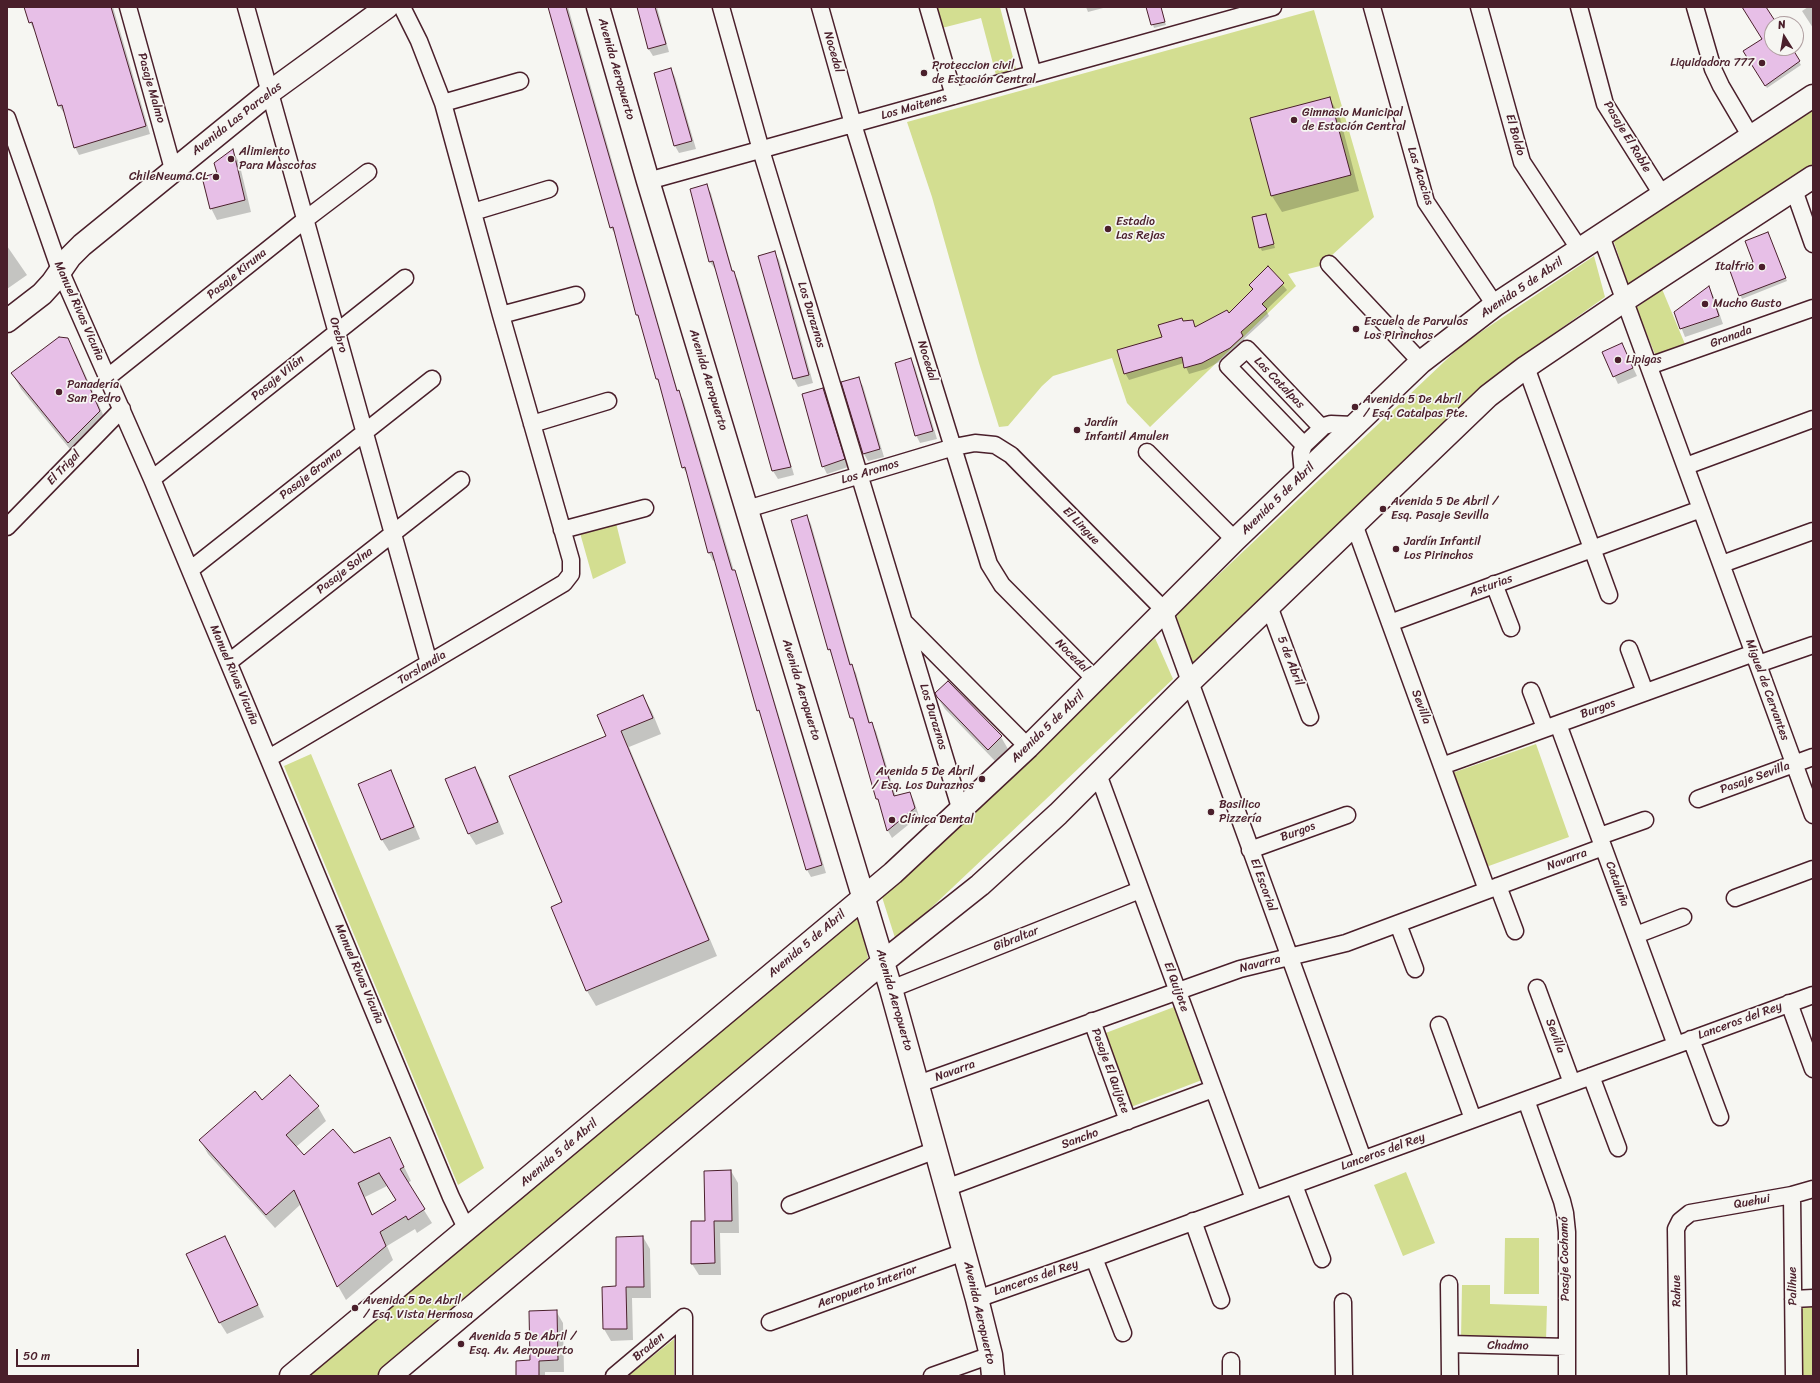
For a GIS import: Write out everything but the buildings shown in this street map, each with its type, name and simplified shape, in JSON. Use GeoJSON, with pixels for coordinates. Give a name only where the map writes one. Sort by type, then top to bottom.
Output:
{"type":"FeatureCollection","features":[{"type":"Feature","properties":{"kind":"main road","name":"Avenida Las Parcelas"},"geometry":{"type":"LineString","coordinates":[[7,321],[42,294],[52,283],[60,270],[82,245],[173,169],[270,92],[387,7]]}},
{"type":"Feature","properties":{"kind":"main road","name":"Avenida Aeropuerto"},"geometry":{"type":"LineString","coordinates":[[598,7],[648,181],[884,962],[977,1299],[991,1355],[993,1376]]}},
{"type":"Feature","properties":{"kind":"main road","name":"Avenida 5 de Abril"},"geometry":{"type":"LineString","coordinates":[[292,1376],[893,873],[1028,747],[1164,610],[1353,425],[1421,362],[1495,305],[1813,96]]}},
{"type":"Feature","properties":{"kind":"main road"},"geometry":{"type":"LineString","coordinates":[[390,1376],[884,962],[980,885],[1052,819],[1189,683],[1473,410],[1526,367],[1625,300],[1813,177]]}},
{"type":"Feature","properties":{"kind":"main road"},"geometry":{"type":"LineString","coordinates":[[852,858],[866,866],[893,873]]}},
{"type":"Feature","properties":{"kind":"street","name":"Pasaje Malmo"},"geometry":{"type":"LineString","coordinates":[[128,7],[173,169]]}},
{"type":"Feature","properties":{"kind":"street","name":"Orebro"},"geometry":{"type":"LineString","coordinates":[[246,7],[394,532],[429,663]]}},
{"type":"Feature","properties":{"kind":"street"},"geometry":{"type":"LineString","coordinates":[[402,7],[419,41],[443,103],[562,530],[644,508]]}},
{"type":"Feature","properties":{"kind":"street","name":"Los Duraznos"},"geometry":{"type":"LineString","coordinates":[[721,7],[761,150],[961,811]]}},
{"type":"Feature","properties":{"kind":"street","name":"Nocedal"},"geometry":{"type":"LineString","coordinates":[[820,7],[853,124],[954,447],[987,558],[994,574],[1002,585],[1096,680]]}},
{"type":"Feature","properties":{"kind":"street"},"geometry":{"type":"LineString","coordinates":[[928,7],[954,96]]}},
{"type":"Feature","properties":{"kind":"street"},"geometry":{"type":"LineString","coordinates":[[1015,7],[1034,74]]}},
{"type":"Feature","properties":{"kind":"street","name":"Los Maitenes"},"geometry":{"type":"LineString","coordinates":[[648,181],[1273,7]]}},
{"type":"Feature","properties":{"kind":"street","name":"Las Acacias"},"geometry":{"type":"LineString","coordinates":[[1372,7],[1426,202],[1495,305]]}},
{"type":"Feature","properties":{"kind":"street","name":"El Boldo"},"geometry":{"type":"LineString","coordinates":[[1479,7],[1522,162],[1580,250]]}},
{"type":"Feature","properties":{"kind":"street","name":"Pasaje El Roble"},"geometry":{"type":"LineString","coordinates":[[1579,7],[1605,104],[1663,196]]}},
{"type":"Feature","properties":{"kind":"street"},"geometry":{"type":"LineString","coordinates":[[1695,7],[1713,69],[1721,86],[1751,137]]}},
{"type":"Feature","properties":{"kind":"street"},"geometry":{"type":"LineString","coordinates":[[443,103],[520,81]]}},
{"type":"Feature","properties":{"kind":"street","name":"Manuel Rivas Vicuña"},"geometry":{"type":"LineString","coordinates":[[7,118],[60,270],[152,479],[448,1190],[467,1230]]}},
{"type":"Feature","properties":{"kind":"street","name":"Pasaje Kiruna"},"geometry":{"type":"LineString","coordinates":[[108,377],[306,219],[368,172]]}},
{"type":"Feature","properties":{"kind":"street"},"geometry":{"type":"LineString","coordinates":[[473,212],[549,190]]}},
{"type":"Feature","properties":{"kind":"street"},"geometry":{"type":"LineString","coordinates":[[1794,190],[1813,244]]}},
{"type":"Feature","properties":{"kind":"street","name":"Miguel de Cervantes"},"geometry":{"type":"LineString","coordinates":[[1601,236],[1813,815]]}},
{"type":"Feature","properties":{"kind":"street"},"geometry":{"type":"LineString","coordinates":[[1329,264],[1421,362]]}},
{"type":"Feature","properties":{"kind":"street","name":"Pasaje Vilán"},"geometry":{"type":"LineString","coordinates":[[152,479],[405,278]]}},
{"type":"Feature","properties":{"kind":"street"},"geometry":{"type":"LineString","coordinates":[[501,315],[576,295]]}},
{"type":"Feature","properties":{"kind":"street","name":"Granada"},"geometry":{"type":"LineString","coordinates":[[1649,366],[1813,308]]}},
{"type":"Feature","properties":{"kind":"street","name":"Las Catalpas"},"geometry":{"type":"LineString","coordinates":[[1304,444],[1228,366],[1247,349],[1322,428]]}},
{"type":"Feature","properties":{"kind":"street"},"geometry":{"type":"LineString","coordinates":[[1526,367],[1609,595]]}},
{"type":"Feature","properties":{"kind":"street","name":"Pasaje Granna"},"geometry":{"type":"LineString","coordinates":[[190,570],[432,379]]}},
{"type":"Feature","properties":{"kind":"street"},"geometry":{"type":"LineString","coordinates":[[532,424],[608,401]]}},
{"type":"Feature","properties":{"kind":"street","name":"El Trigal"},"geometry":{"type":"LineString","coordinates":[[7,527],[122,409]]}},
{"type":"Feature","properties":{"kind":"street"},"geometry":{"type":"LineString","coordinates":[[1686,466],[1813,419]]}},
{"type":"Feature","properties":{"kind":"street"},"geometry":{"type":"LineString","coordinates":[[1303,474],[1301,454],[1304,444],[1322,428],[1331,424],[1353,425]]}},
{"type":"Feature","properties":{"kind":"street","name":"Los Aromos"},"geometry":{"type":"LineString","coordinates":[[747,509],[954,447],[975,443],[994,445]]}},
{"type":"Feature","properties":{"kind":"street","name":"El Lingue"},"geometry":{"type":"LineString","coordinates":[[994,445],[1011,455],[1164,610]]}},
{"type":"Feature","properties":{"kind":"street"},"geometry":{"type":"LineString","coordinates":[[1147,452],[1236,540]]}},
{"type":"Feature","properties":{"kind":"street","name":"Pasaje Solna"},"geometry":{"type":"LineString","coordinates":[[228,662],[461,480]]}},
{"type":"Feature","properties":{"kind":"street","name":"Asturias"},"geometry":{"type":"LineString","coordinates":[[1390,623],[1701,509]]}},
{"type":"Feature","properties":{"kind":"street","name":"Sevilla"},"geometry":{"type":"LineString","coordinates":[[1354,524],[1442,766],[1492,888],[1515,931]]}},
{"type":"Feature","properties":{"kind":"street","name":"Torslandia"},"geometry":{"type":"LineString","coordinates":[[269,758],[564,583],[571,574],[572,567],[562,530]]}},
{"type":"Feature","properties":{"kind":"street"},"geometry":{"type":"LineString","coordinates":[[1722,564],[1813,531]]}},
{"type":"Feature","properties":{"kind":"street"},"geometry":{"type":"LineString","coordinates":[[1494,584],[1511,628]]}},
{"type":"Feature","properties":{"kind":"street","name":"5 de Abril"},"geometry":{"type":"LineString","coordinates":[[1269,606],[1310,716]]}},
{"type":"Feature","properties":{"kind":"street","name":"El Escorial"},"geometry":{"type":"LineString","coordinates":[[1164,610],[1189,683],[1363,1159]]}},
{"type":"Feature","properties":{"kind":"street","name":"Los Duraznos"},"geometry":{"type":"LineString","coordinates":[[904,622],[1028,747]]}},
{"type":"Feature","properties":{"kind":"street","name":"Burgos"},"geometry":{"type":"LineString","coordinates":[[1442,766],[1645,692],[1756,658],[1813,644]]}},
{"type":"Feature","properties":{"kind":"street"},"geometry":{"type":"LineString","coordinates":[[1629,649],[1645,692]]}},
{"type":"Feature","properties":{"kind":"street","name":"Cataluña"},"geometry":{"type":"LineString","coordinates":[[1531,691],[1552,726],[1602,841],[1676,1045]]}},
{"type":"Feature","properties":{"kind":"street","name":"Pasaje Sevilla"},"geometry":{"type":"LineString","coordinates":[[1698,799],[1813,757]]}},
{"type":"Feature","properties":{"kind":"street","name":"El Quijote"},"geometry":{"type":"LineString","coordinates":[[1098,774],[1254,1199]]}},
{"type":"Feature","properties":{"kind":"street","name":"Burgos"},"geometry":{"type":"LineString","coordinates":[[1250,850],[1346,815]]}},
{"type":"Feature","properties":{"kind":"street","name":"Navarra"},"geometry":{"type":"LineString","coordinates":[[918,1084],[1240,968],[1289,956],[1336,947],[1492,888],[1602,841],[1645,820]]}},
{"type":"Feature","properties":{"kind":"street"},"geometry":{"type":"LineString","coordinates":[[1735,898],[1813,869]]}},
{"type":"Feature","properties":{"kind":"street","name":"Gibraltar"},"geometry":{"type":"LineString","coordinates":[[891,989],[1140,890]]}},
{"type":"Feature","properties":{"kind":"street"},"geometry":{"type":"LineString","coordinates":[[1636,935],[1683,917]]}},
{"type":"Feature","properties":{"kind":"street"},"geometry":{"type":"LineString","coordinates":[[1398,924],[1415,969]]}},
{"type":"Feature","properties":{"kind":"street","name":"Sevilla"},"geometry":{"type":"LineString","coordinates":[[1537,988],[1572,1083]]}},
{"type":"Feature","properties":{"kind":"street","name":"Lanceros del Rey"},"geometry":{"type":"LineString","coordinates":[[977,1299],[1094,1258],[1813,995]]}},
{"type":"Feature","properties":{"kind":"street","name":"Lanceros del Rey"},"geometry":{"type":"LineString","coordinates":[[1789,1003],[1813,1069]]}},
{"type":"Feature","properties":{"kind":"street","name":"Pasaje El Quijote"},"geometry":{"type":"LineString","coordinates":[[1092,1021],[1128,1121]]}},
{"type":"Feature","properties":{"kind":"street"},"geometry":{"type":"LineString","coordinates":[[1439,1025],[1473,1119]]}},
{"type":"Feature","properties":{"kind":"street","name":"Lanceros del Rey"},"geometry":{"type":"LineString","coordinates":[[1691,1039],[1720,1117]]}},
{"type":"Feature","properties":{"kind":"street"},"geometry":{"type":"LineString","coordinates":[[1591,1076],[1618,1148]]}},
{"type":"Feature","properties":{"kind":"street","name":"Sancho"},"geometry":{"type":"LineString","coordinates":[[946,1188],[1213,1089]]}},
{"type":"Feature","properties":{"kind":"street","name":"Pasaje Cochamó"},"geometry":{"type":"LineString","coordinates":[[1526,1100],[1565,1213],[1567,1232],[1567,1376]]}},
{"type":"Feature","properties":{"kind":"street"},"geometry":{"type":"LineString","coordinates":[[790,1205],[936,1150]]}},
{"type":"Feature","properties":{"kind":"street"},"geometry":{"type":"LineString","coordinates":[[1294,1185],[1322,1259]]}},
{"type":"Feature","properties":{"kind":"street","name":"Quehui"},"geometry":{"type":"LineString","coordinates":[[1690,1212],[1792,1195],[1813,1189]]}},
{"type":"Feature","properties":{"kind":"street","name":"Palihue"},"geometry":{"type":"LineString","coordinates":[[1792,1195],[1794,1376]]}},
{"type":"Feature","properties":{"kind":"street","name":"Rahue"},"geometry":{"type":"LineString","coordinates":[[1678,1376],[1676,1229],[1680,1221],[1690,1212]]}},
{"type":"Feature","properties":{"kind":"street"},"geometry":{"type":"LineString","coordinates":[[1194,1221],[1221,1300]]}},
{"type":"Feature","properties":{"kind":"street","name":"Aeropuerto Interior"},"geometry":{"type":"LineString","coordinates":[[770,1322],[964,1252]]}},
{"type":"Feature","properties":{"kind":"street","name":"Lanceros del Rey"},"geometry":{"type":"LineString","coordinates":[[1094,1258],[1123,1333]]}},
{"type":"Feature","properties":{"kind":"street"},"geometry":{"type":"LineString","coordinates":[[1449,1284],[1450,1376]]}},
{"type":"Feature","properties":{"kind":"street"},"geometry":{"type":"LineString","coordinates":[[1793,1299],[1813,1298]]}},
{"type":"Feature","properties":{"kind":"street"},"geometry":{"type":"LineString","coordinates":[[1344,1302],[1344,1376]]}},
{"type":"Feature","properties":{"kind":"street","name":"Braden"},"geometry":{"type":"LineString","coordinates":[[614,1376],[684,1317],[684,1376]]}},
{"type":"Feature","properties":{"kind":"street","name":"Chadmo"},"geometry":{"type":"LineString","coordinates":[[1450,1344],[1567,1347]]}},
{"type":"Feature","properties":{"kind":"street"},"geometry":{"type":"LineString","coordinates":[[932,1376],[991,1355]]}},
{"type":"Feature","properties":{"kind":"green space"},"geometry":{"type":"Polygon","coordinates":[[[932,7],[1000,7],[1016,69],[996,75],[981,18],[938,29],[932,7]]]}},
{"type":"Feature","properties":{"kind":"green space","name":"Estadio Las Rejas"},"geometry":{"type":"Polygon","coordinates":[[[1314,10],[1374,217],[1320,266],[1288,274],[1296,286],[1150,427],[1127,403],[1112,358],[1053,376],[1042,386],[1008,426],[999,427],[979,363],[932,197],[907,122],[1314,10]]]}},
{"type":"Feature","properties":{"kind":"green space"},"geometry":{"type":"Polygon","coordinates":[[[1813,106],[1813,165],[1629,287],[1613,239],[1813,106]]]}},
{"type":"Feature","properties":{"kind":"green space"},"geometry":{"type":"Polygon","coordinates":[[[1594,256],[1605,297],[1497,374],[1191,665],[1176,615],[1463,344],[1594,256]]]}},
{"type":"Feature","properties":{"kind":"green space"},"geometry":{"type":"Polygon","coordinates":[[[1662,289],[1687,349],[1657,359],[1636,308],[1662,289]]]}},
{"type":"Feature","properties":{"kind":"green space"},"geometry":{"type":"Polygon","coordinates":[[[616,523],[626,563],[593,579],[580,533],[616,523]]]}},
{"type":"Feature","properties":{"kind":"green space"},"geometry":{"type":"Polygon","coordinates":[[[1155,638],[1173,679],[896,941],[882,897],[1155,638]]]}},
{"type":"Feature","properties":{"kind":"green space"},"geometry":{"type":"Polygon","coordinates":[[[1536,744],[1569,837],[1486,867],[1452,773],[1536,744]]]}},
{"type":"Feature","properties":{"kind":"green space"},"geometry":{"type":"Polygon","coordinates":[[[311,754],[484,1168],[458,1185],[284,766],[311,754]]]}},
{"type":"Feature","properties":{"kind":"green space"},"geometry":{"type":"Polygon","coordinates":[[[858,913],[868,958],[387,1376],[306,1376],[858,913]]]}},
{"type":"Feature","properties":{"kind":"green space"},"geometry":{"type":"Polygon","coordinates":[[[1174,1007],[1202,1080],[1131,1107],[1103,1034],[1174,1007]]]}},
{"type":"Feature","properties":{"kind":"green space"},"geometry":{"type":"Polygon","coordinates":[[[1406,1172],[1435,1243],[1403,1256],[1374,1185],[1406,1172]]]}},
{"type":"Feature","properties":{"kind":"green space"},"geometry":{"type":"Polygon","coordinates":[[[1505,1238],[1539,1238],[1539,1294],[1504,1294],[1505,1238]]]}},
{"type":"Feature","properties":{"kind":"green space"},"geometry":{"type":"Polygon","coordinates":[[[1462,1285],[1490,1285],[1490,1304],[1547,1306],[1546,1341],[1461,1339],[1462,1285]]]}},
{"type":"Feature","properties":{"kind":"green space"},"geometry":{"type":"Polygon","coordinates":[[[1813,1298],[1813,1376],[1794,1376],[1793,1299],[1813,1298]]]}},
{"type":"Feature","properties":{"kind":"green space"},"geometry":{"type":"Polygon","coordinates":[[[674,1339],[674,1376],[628,1376],[674,1339]]]}},
{"type":"Feature","properties":{"kind":"place","name":"Liquidadora 777"},"geometry":{"type":"Point","coordinates":[1762,63]}},
{"type":"Feature","properties":{"kind":"place","name":"Proteccion civil de Estación Central"},"geometry":{"type":"Point","coordinates":[924,73]}},
{"type":"Feature","properties":{"kind":"place","name":"Gimnasio Municipal de Estación Central"},"geometry":{"type":"Point","coordinates":[1294,120]}},
{"type":"Feature","properties":{"kind":"place","name":"Alimiento Para Mascotas"},"geometry":{"type":"Point","coordinates":[231,159]}},
{"type":"Feature","properties":{"kind":"place","name":"ChileNeuma.CL"},"geometry":{"type":"Point","coordinates":[216,177]}},
{"type":"Feature","properties":{"kind":"place","name":"Estadio Las Rejas"},"geometry":{"type":"Point","coordinates":[1108,229]}},
{"type":"Feature","properties":{"kind":"place","name":"Italfrio"},"geometry":{"type":"Point","coordinates":[1762,267]}},
{"type":"Feature","properties":{"kind":"place","name":"Mucho Gusto"},"geometry":{"type":"Point","coordinates":[1705,304]}},
{"type":"Feature","properties":{"kind":"place","name":"Escuela de Parvulos Los Pirinchos"},"geometry":{"type":"Point","coordinates":[1356,329]}},
{"type":"Feature","properties":{"kind":"place","name":"Lipigas"},"geometry":{"type":"Point","coordinates":[1618,360]}},
{"type":"Feature","properties":{"kind":"place","name":"Panadería San Pedro"},"geometry":{"type":"Point","coordinates":[59,392]}},
{"type":"Feature","properties":{"kind":"place","name":"Avenida 5 De Abril / Esq. Catalpas Pte."},"geometry":{"type":"Point","coordinates":[1355,407]}},
{"type":"Feature","properties":{"kind":"place","name":"Jardín Infantil Amulen"},"geometry":{"type":"Point","coordinates":[1077,430]}},
{"type":"Feature","properties":{"kind":"place","name":"Avenida 5 De Abril / Esq. Pasaje Sevilla"},"geometry":{"type":"Point","coordinates":[1383,509]}},
{"type":"Feature","properties":{"kind":"place","name":"Jardín Infantil Los Pirinchos"},"geometry":{"type":"Point","coordinates":[1396,549]}},
{"type":"Feature","properties":{"kind":"place","name":"Avenida 5 De Abril / Esq. Los Duraznos"},"geometry":{"type":"Point","coordinates":[982,779]}},
{"type":"Feature","properties":{"kind":"place","name":"Basilico Pizzería"},"geometry":{"type":"Point","coordinates":[1211,812]}},
{"type":"Feature","properties":{"kind":"place","name":"Clínica Dental"},"geometry":{"type":"Point","coordinates":[892,820]}},
{"type":"Feature","properties":{"kind":"place","name":"Avenida 5 De Abril / Esq. Vista Hermosa"},"geometry":{"type":"Point","coordinates":[355,1308]}},
{"type":"Feature","properties":{"kind":"place","name":"Avenida 5 De Abril / Esq. Av. Aeropuerto"},"geometry":{"type":"Point","coordinates":[461,1344]}}]}
